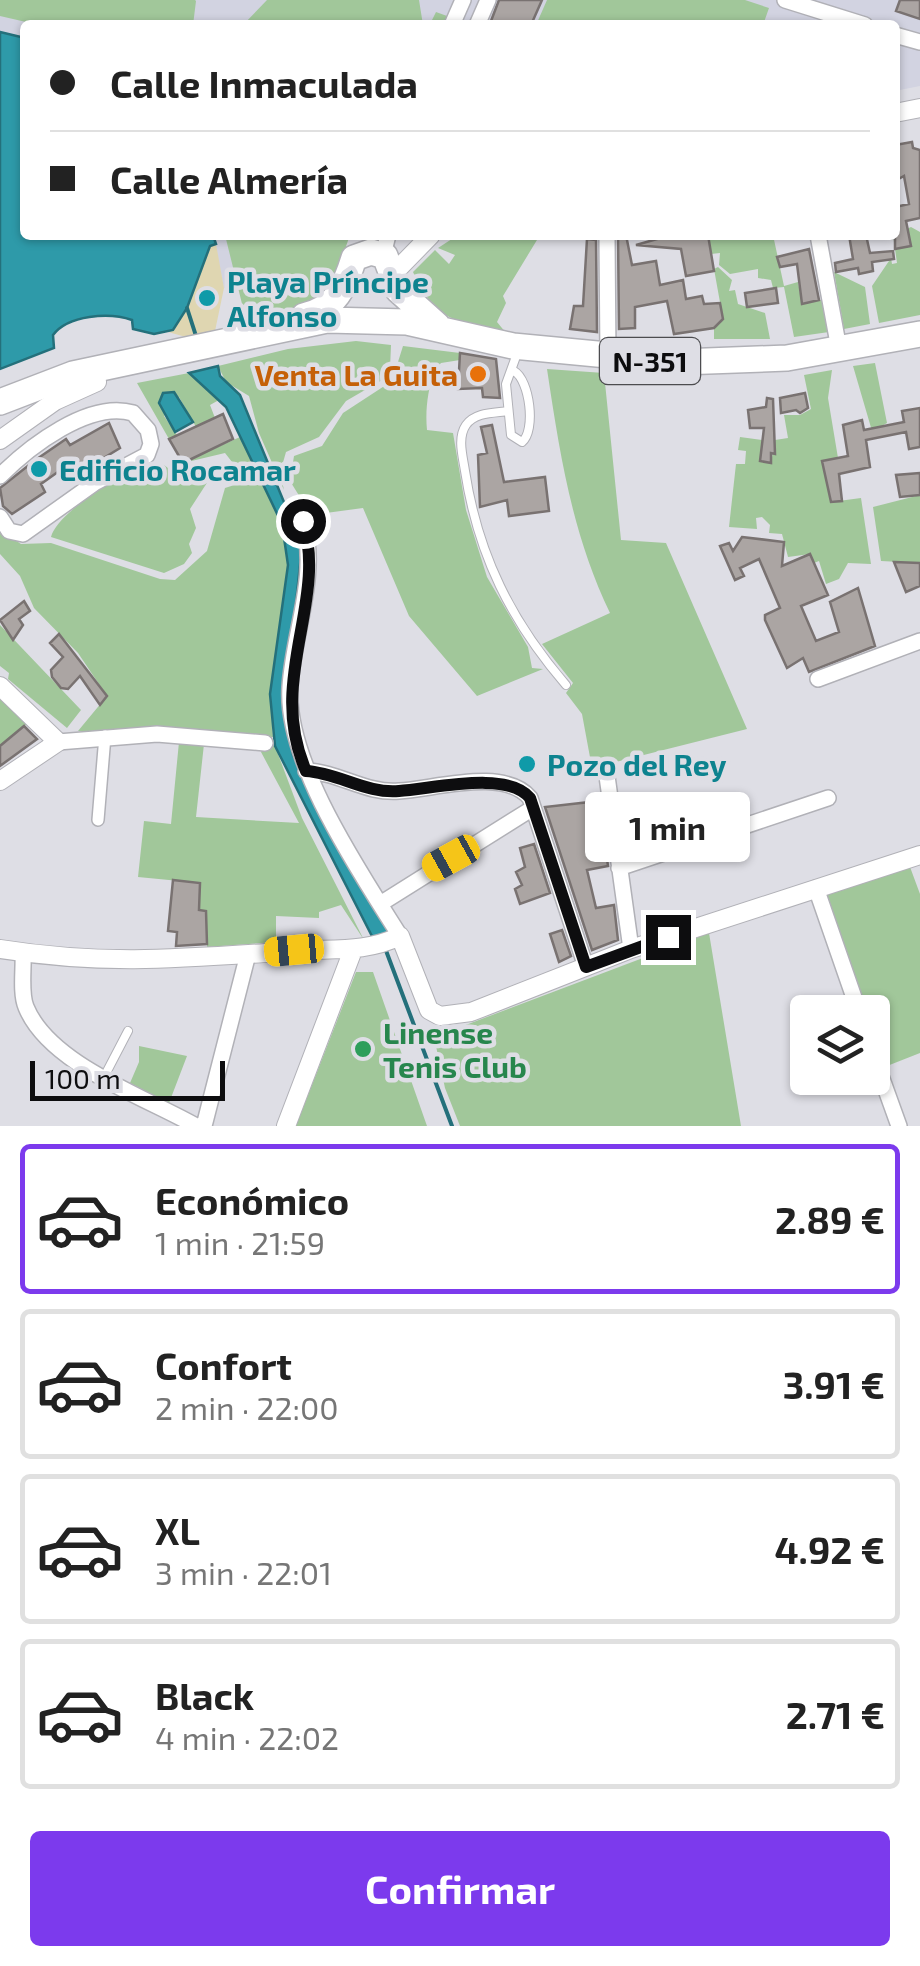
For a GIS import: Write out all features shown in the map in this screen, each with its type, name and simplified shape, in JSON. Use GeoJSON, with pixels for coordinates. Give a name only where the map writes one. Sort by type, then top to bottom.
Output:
{"type":"FeatureCollection","features":[{"type":"Feature","properties":{"kind":"highway"},"geometry":{"type":"LineString","coordinates":[[0,418],[183,355],[258,337],[325,308],[355,258],[363,253],[388,260]]}},
{"type":"Feature","properties":{"kind":"highway"},"geometry":{"type":"LineString","coordinates":[[355,258],[364,319]]}},
{"type":"Feature","properties":{"kind":"highway"},"geometry":{"type":"LineString","coordinates":[[303,338],[322,328],[351,327],[364,319],[380,302],[388,260]]}},
{"type":"Feature","properties":{"kind":"highway"},"geometry":{"type":"LineString","coordinates":[[388,260],[405,299],[441,328]]}},
{"type":"Feature","properties":{"kind":"highway","name":"N-351"},"geometry":{"type":"LineString","coordinates":[[258,337],[326,320],[364,319],[441,328],[516,354]]}},
{"type":"Feature","properties":{"kind":"highway"},"geometry":{"type":"LineString","coordinates":[[364,319],[398,338]]}},
{"type":"Feature","properties":{"kind":"highway","name":"N-351"},"geometry":{"type":"LineString","coordinates":[[258,337],[338,334],[516,354],[714,363],[787,358],[845,348],[883,335],[920,334]]}},
{"type":"Feature","properties":{"kind":"highway"},"geometry":{"type":"LineString","coordinates":[[0,402],[72,374],[148,357],[183,355]]}},
{"type":"Feature","properties":{"kind":"street"},"geometry":{"type":"LineString","coordinates":[[793,1],[850,20]]}},
{"type":"Feature","properties":{"kind":"street"},"geometry":{"type":"LineString","coordinates":[[388,260],[424,240]]}},
{"type":"Feature","properties":{"kind":"street"},"geometry":{"type":"LineString","coordinates":[[607,240],[608,357]]}},
{"type":"Feature","properties":{"kind":"street"},"geometry":{"type":"LineString","coordinates":[[819,240],[845,348]]}},
{"type":"Feature","properties":{"kind":"street"},"geometry":{"type":"LineString","coordinates":[[0,440],[55,401],[97,382]]}},
{"type":"Feature","properties":{"kind":"street"},"geometry":{"type":"LineString","coordinates":[[0,476],[48,433],[119,411],[133,413],[150,438],[150,449],[141,460],[96,482],[23,534],[9,530],[0,517]]}},
{"type":"Feature","properties":{"kind":"street"},"geometry":{"type":"LineString","coordinates":[[303,521],[306,583],[290,712],[306,771],[398,937],[429,1010],[438,1016],[459,1015],[631,949],[920,855]]}},
{"type":"Feature","properties":{"kind":"street"},"geometry":{"type":"LineString","coordinates":[[818,679],[920,642]]}},
{"type":"Feature","properties":{"kind":"street"},"geometry":{"type":"LineString","coordinates":[[0,686],[58,742]]}},
{"type":"Feature","properties":{"kind":"street"},"geometry":{"type":"LineString","coordinates":[[0,781],[15,766],[58,742],[157,734],[265,744]]}},
{"type":"Feature","properties":{"kind":"street"},"geometry":{"type":"LineString","coordinates":[[98,820],[106,736]]}},
{"type":"Feature","properties":{"kind":"street"},"geometry":{"type":"LineString","coordinates":[[606,770],[631,949]]}},
{"type":"Feature","properties":{"kind":"street"},"geometry":{"type":"LineString","coordinates":[[306,771],[384,792],[508,783],[524,791],[586,967]]}},
{"type":"Feature","properties":{"kind":"street"},"geometry":{"type":"LineString","coordinates":[[620,868],[828,798]]}},
{"type":"Feature","properties":{"kind":"street"},"geometry":{"type":"LineString","coordinates":[[380,904],[533,808]]}},
{"type":"Feature","properties":{"kind":"street"},"geometry":{"type":"LineString","coordinates":[[816,888],[853,995]]}},
{"type":"Feature","properties":{"kind":"street"},"geometry":{"type":"LineString","coordinates":[[0,949],[120,962],[353,950],[398,937]]}},
{"type":"Feature","properties":{"kind":"street"},"geometry":{"type":"LineString","coordinates":[[286,1126],[353,950]]}},
{"type":"Feature","properties":{"kind":"street"},"geometry":{"type":"LineString","coordinates":[[23,953],[24,1005],[67,1055],[196,1126]]}},
{"type":"Feature","properties":{"kind":"street"},"geometry":{"type":"LineString","coordinates":[[204,1126],[248,954]]}},
{"type":"Feature","properties":{"kind":"street"},"geometry":{"type":"LineString","coordinates":[[887,1095],[898,1126]]}},
{"type":"Feature","properties":{"kind":"lane"},"geometry":{"type":"LineString","coordinates":[[516,354],[524,382],[529,428],[525,441],[513,439],[508,411],[506,384],[516,354]]}},
{"type":"Feature","properties":{"kind":"lane"},"geometry":{"type":"LineString","coordinates":[[508,411],[480,414],[463,431],[461,444],[471,508],[500,593],[566,685]]}},
{"type":"Feature","properties":{"kind":"lane"},"geometry":{"type":"LineString","coordinates":[[104,1077],[128,1030]]}},
{"type":"Feature","properties":{"kind":"shaded area"},"geometry":{"type":"Polygon","coordinates":[[[0,0],[552,0],[543,20],[20,20],[20,37],[0,32],[0,0]]]}},
{"type":"Feature","properties":{"kind":"shaded area"},"geometry":{"type":"Polygon","coordinates":[[[597,0],[920,0],[920,86],[900,90],[900,20],[658,20],[597,0]]]}},
{"type":"Feature","properties":{"kind":"shaded area"},"geometry":{"type":"Polygon","coordinates":[[[214,240],[312,240],[238,288],[224,288],[214,240]]]}},
{"type":"Feature","properties":{"kind":"green space"},"geometry":{"type":"Polygon","coordinates":[[[0,0],[196,1],[194,20],[20,21],[0,16],[0,0]]]}},
{"type":"Feature","properties":{"kind":"green space"},"geometry":{"type":"Polygon","coordinates":[[[267,0],[419,0],[422,20],[248,20],[267,0]]]}},
{"type":"Feature","properties":{"kind":"green space"},"geometry":{"type":"Polygon","coordinates":[[[547,0],[745,0],[769,8],[765,20],[538,20],[547,0]]]}},
{"type":"Feature","properties":{"kind":"green space"},"geometry":{"type":"Polygon","coordinates":[[[436,12],[447,16],[445,20],[432,20],[436,12]]]}},
{"type":"Feature","properties":{"kind":"green space"},"geometry":{"type":"Polygon","coordinates":[[[911,227],[920,232],[920,315],[879,323],[872,286],[891,258],[892,264],[897,263],[894,240],[900,240],[900,232],[911,227]]]}},
{"type":"Feature","properties":{"kind":"green space"},"geometry":{"type":"Polygon","coordinates":[[[226,240],[348,240],[332,286],[308,307],[247,324],[226,240]]]}},
{"type":"Feature","properties":{"kind":"green space"},"geometry":{"type":"Polygon","coordinates":[[[450,240],[537,240],[503,296],[506,303],[497,322],[506,333],[460,322],[430,301],[413,272],[435,250],[449,264],[455,255],[438,248],[450,240]]]}},
{"type":"Feature","properties":{"kind":"green space"},"geometry":{"type":"Polygon","coordinates":[[[709,240],[774,240],[784,286],[798,282],[802,304],[822,300],[829,332],[794,337],[784,287],[773,288],[771,280],[758,278],[758,269],[730,274],[719,265],[720,253],[711,254],[709,240]]]}},
{"type":"Feature","properties":{"kind":"green space"},"geometry":{"type":"Polygon","coordinates":[[[718,267],[732,280],[729,291],[735,290],[738,304],[765,313],[770,339],[714,339],[714,328],[723,319],[714,269],[718,267]]]}},
{"type":"Feature","properties":{"kind":"green space"},"geometry":{"type":"Polygon","coordinates":[[[834,272],[865,287],[870,324],[844,329],[834,272]]]}},
{"type":"Feature","properties":{"kind":"green space"},"geometry":{"type":"Polygon","coordinates":[[[356,341],[391,345],[390,369],[384,379],[346,401],[319,437],[286,452],[280,473],[284,490],[259,433],[249,396],[226,382],[218,366],[288,349],[356,341]]]}},
{"type":"Feature","properties":{"kind":"green space"},"geometry":{"type":"Polygon","coordinates":[[[403,346],[460,353],[460,360],[441,363],[434,371],[427,400],[427,430],[453,433],[466,510],[487,577],[528,647],[532,668],[543,669],[477,696],[409,616],[363,508],[311,515],[290,481],[294,456],[322,446],[343,413],[392,381],[403,346]]]}},
{"type":"Feature","properties":{"kind":"green space"},"geometry":{"type":"Polygon","coordinates":[[[875,363],[887,423],[872,431],[853,366],[875,363]]]}},
{"type":"Feature","properties":{"kind":"green space"},"geometry":{"type":"Polygon","coordinates":[[[547,369],[604,373],[621,540],[666,543],[747,729],[592,768],[582,714],[566,693],[573,683],[542,644],[610,613],[577,524],[547,369]]]}},
{"type":"Feature","properties":{"kind":"green space"},"geometry":{"type":"Polygon","coordinates":[[[832,370],[828,398],[838,458],[823,462],[831,502],[861,498],[871,564],[848,563],[839,579],[826,584],[819,561],[814,563],[810,554],[788,557],[782,534],[769,533],[770,525],[762,517],[756,518],[757,529],[729,527],[736,464],[745,464],[746,451],[738,450],[740,437],[762,440],[760,461],[771,463],[775,440],[788,438],[784,415],[800,415],[811,409],[804,375],[832,370]]]}},
{"type":"Feature","properties":{"kind":"green space"},"geometry":{"type":"Polygon","coordinates":[[[189,373],[219,400],[210,405],[215,418],[196,427],[179,397],[164,416],[177,435],[169,439],[137,383],[189,373]]]}},
{"type":"Feature","properties":{"kind":"green space"},"geometry":{"type":"Polygon","coordinates":[[[240,437],[273,499],[287,550],[287,589],[273,694],[273,737],[78,731],[107,696],[78,653],[34,608],[20,576],[0,554],[0,530],[21,544],[51,543],[160,579],[175,580],[207,551],[225,488],[247,481],[225,453],[183,463],[240,437]]]}},
{"type":"Feature","properties":{"kind":"green space"},"geometry":{"type":"Polygon","coordinates":[[[153,463],[176,474],[204,467],[214,472],[190,509],[196,528],[189,544],[192,553],[184,564],[164,573],[51,537],[66,516],[95,492],[153,463]]]}},
{"type":"Feature","properties":{"kind":"green space"},"geometry":{"type":"Polygon","coordinates":[[[920,495],[920,563],[881,561],[873,507],[920,495]]]}},
{"type":"Feature","properties":{"kind":"green space"},"geometry":{"type":"Polygon","coordinates":[[[0,625],[81,710],[67,728],[8,679],[9,673],[0,666],[0,625]]]}},
{"type":"Feature","properties":{"kind":"green space"},"geometry":{"type":"Polygon","coordinates":[[[0,695],[28,723],[0,747],[0,695]]]}},
{"type":"Feature","properties":{"kind":"green space"},"geometry":{"type":"Polygon","coordinates":[[[179,742],[204,744],[196,817],[299,823],[261,752],[265,743],[275,746],[302,818],[364,940],[341,905],[319,912],[319,918],[276,916],[276,942],[207,947],[206,911],[199,910],[200,883],[138,877],[144,821],[171,824],[179,742]]]}},
{"type":"Feature","properties":{"kind":"green space"},"geometry":{"type":"Polygon","coordinates":[[[910,867],[920,894],[920,1053],[890,1065],[890,995],[862,995],[826,895],[910,867]]]}},
{"type":"Feature","properties":{"kind":"green space"},"geometry":{"type":"Polygon","coordinates":[[[709,933],[741,1126],[460,1126],[445,1088],[434,1037],[709,933]]]}},
{"type":"Feature","properties":{"kind":"green space","name":"Linense Tenis Club"},"geometry":{"type":"Polygon","coordinates":[[[356,972],[373,972],[427,1126],[296,1126],[356,972]]]}},
{"type":"Feature","properties":{"kind":"green space"},"geometry":{"type":"Polygon","coordinates":[[[139,1046],[187,1056],[169,1103],[130,1083],[139,1062],[139,1046]]]}},
{"type":"Feature","properties":{"kind":"sand","name":"Playa Príncipe Alfonso"},"geometry":{"type":"Polygon","coordinates":[[[216,244],[224,288],[215,331],[186,337],[168,332],[187,308],[210,246],[216,244]]]}},
{"type":"Feature","properties":{"kind":"water"},"geometry":{"type":"Polygon","coordinates":[[[0,32],[20,37],[20,240],[215,240],[216,244],[210,246],[187,308],[173,330],[154,334],[133,329],[132,320],[112,316],[79,319],[53,335],[54,348],[0,369],[0,32]]]}},
{"type":"Feature","properties":{"kind":"water"},"geometry":{"type":"Polygon","coordinates":[[[218,366],[220,376],[240,395],[302,546],[285,707],[293,755],[393,934],[376,944],[275,746],[270,694],[288,565],[282,524],[226,407],[189,373],[218,366]]]}},
{"type":"Feature","properties":{"kind":"water"},"geometry":{"type":"Polygon","coordinates":[[[174,392],[193,422],[175,432],[159,403],[163,393],[174,392]]]}},
{"type":"Feature","properties":{"kind":"building"},"geometry":{"type":"Polygon","coordinates":[[[499,0],[542,0],[533,20],[491,20],[499,0]]]}},
{"type":"Feature","properties":{"kind":"building"},"geometry":{"type":"Polygon","coordinates":[[[900,0],[920,0],[920,19],[896,11],[900,0]]]}},
{"type":"Feature","properties":{"kind":"building"},"geometry":{"type":"Polygon","coordinates":[[[912,142],[913,148],[920,150],[920,218],[906,221],[911,246],[895,249],[895,240],[900,240],[900,206],[909,204],[904,176],[900,178],[900,144],[912,142]]]}},
{"type":"Feature","properties":{"kind":"building"},"geometry":{"type":"Polygon","coordinates":[[[587,240],[596,240],[597,332],[570,329],[574,306],[583,306],[587,240]]]}},
{"type":"Feature","properties":{"kind":"building"},"geometry":{"type":"Polygon","coordinates":[[[618,240],[627,240],[632,265],[656,261],[660,285],[683,280],[686,299],[702,296],[704,304],[720,303],[723,319],[714,328],[674,334],[667,301],[635,307],[635,328],[619,329],[618,240]]]}},
{"type":"Feature","properties":{"kind":"building"},"geometry":{"type":"Polygon","coordinates":[[[654,240],[709,240],[714,271],[686,276],[681,249],[636,245],[654,240]]]}},
{"type":"Feature","properties":{"kind":"building"},"geometry":{"type":"Polygon","coordinates":[[[850,240],[867,240],[870,253],[893,251],[894,259],[872,262],[873,271],[859,274],[858,268],[836,272],[835,263],[853,259],[850,240]]]}},
{"type":"Feature","properties":{"kind":"building"},"geometry":{"type":"Polygon","coordinates":[[[809,249],[819,300],[802,304],[797,264],[780,267],[777,257],[809,249]]]}},
{"type":"Feature","properties":{"kind":"building"},"geometry":{"type":"Polygon","coordinates":[[[776,288],[778,303],[747,307],[745,293],[776,288]]]}},
{"type":"Feature","properties":{"kind":"building","name":"Venta La Guita"},"geometry":{"type":"Polygon","coordinates":[[[460,353],[496,359],[500,398],[483,397],[482,388],[458,389],[460,353]]]}},
{"type":"Feature","properties":{"kind":"building"},"geometry":{"type":"Polygon","coordinates":[[[805,393],[808,408],[800,413],[781,413],[780,398],[805,393]]]}},
{"type":"Feature","properties":{"kind":"building"},"geometry":{"type":"Polygon","coordinates":[[[767,398],[773,399],[775,454],[771,453],[771,463],[760,461],[764,428],[750,428],[748,410],[766,407],[767,398]]]}},
{"type":"Feature","properties":{"kind":"building"},"geometry":{"type":"Polygon","coordinates":[[[920,408],[920,447],[909,449],[906,432],[866,440],[870,467],[839,474],[842,501],[831,502],[822,461],[848,456],[843,425],[862,420],[864,430],[904,422],[902,411],[920,408]]]}},
{"type":"Feature","properties":{"kind":"building"},"geometry":{"type":"Polygon","coordinates":[[[223,414],[233,439],[183,463],[169,439],[223,414]]]}},
{"type":"Feature","properties":{"kind":"building","name":"Edificio Rocamar"},"geometry":{"type":"Polygon","coordinates":[[[109,423],[120,448],[84,470],[78,461],[62,469],[41,484],[45,492],[12,514],[3,506],[0,488],[34,461],[66,439],[70,445],[109,423]]]}},
{"type":"Feature","properties":{"kind":"building"},"geometry":{"type":"Polygon","coordinates":[[[492,425],[504,482],[545,477],[549,511],[509,516],[507,500],[480,507],[478,455],[487,453],[481,427],[492,425]]]}},
{"type":"Feature","properties":{"kind":"building"},"geometry":{"type":"Polygon","coordinates":[[[920,473],[920,495],[900,497],[896,475],[920,473]]]}},
{"type":"Feature","properties":{"kind":"building"},"geometry":{"type":"Polygon","coordinates":[[[742,537],[784,542],[782,566],[810,554],[828,595],[801,606],[816,641],[839,632],[830,602],[858,588],[875,646],[809,672],[803,658],[787,668],[765,620],[765,615],[780,608],[759,559],[740,568],[744,576],[735,580],[720,546],[729,543],[733,551],[742,537]]]}},
{"type":"Feature","properties":{"kind":"building"},"geometry":{"type":"Polygon","coordinates":[[[894,562],[920,563],[920,586],[906,592],[894,562]]]}},
{"type":"Feature","properties":{"kind":"building"},"geometry":{"type":"Polygon","coordinates":[[[24,601],[30,611],[19,619],[23,625],[13,640],[0,620],[24,601]]]}},
{"type":"Feature","properties":{"kind":"building"},"geometry":{"type":"Polygon","coordinates":[[[59,634],[107,696],[100,705],[80,676],[68,689],[61,688],[52,677],[51,670],[63,657],[50,643],[59,634]]]}},
{"type":"Feature","properties":{"kind":"building"},"geometry":{"type":"Polygon","coordinates":[[[24,726],[37,739],[0,766],[0,746],[24,726]]]}},
{"type":"Feature","properties":{"kind":"building"},"geometry":{"type":"Polygon","coordinates":[[[599,801],[608,866],[587,870],[596,908],[614,905],[618,940],[592,950],[545,807],[599,801]]]}},
{"type":"Feature","properties":{"kind":"building"},"geometry":{"type":"Polygon","coordinates":[[[534,844],[550,893],[520,904],[515,889],[522,885],[516,872],[525,867],[520,848],[534,844]]]}},
{"type":"Feature","properties":{"kind":"building"},"geometry":{"type":"Polygon","coordinates":[[[173,880],[200,883],[199,910],[206,911],[207,944],[176,946],[177,932],[168,931],[173,880]]]}},
{"type":"Feature","properties":{"kind":"building"},"geometry":{"type":"Polygon","coordinates":[[[562,930],[571,956],[559,962],[550,934],[562,930]]]}},
{"type":"Feature","properties":{"kind":"waterway"},"geometry":{"type":"LineString","coordinates":[[187,308],[197,339]]}},
{"type":"Feature","properties":{"kind":"waterway"},"geometry":{"type":"LineString","coordinates":[[385,948],[452,1126]]}},
{"type":"Feature","properties":{"kind":"place","name":"Playa Príncipe Alfonso"},"geometry":{"type":"Point","coordinates":[207,298]}},
{"type":"Feature","properties":{"kind":"place","name":"Venta La Guita"},"geometry":{"type":"Point","coordinates":[478,374]}},
{"type":"Feature","properties":{"kind":"place","name":"Edificio Rocamar"},"geometry":{"type":"Point","coordinates":[39,469]}},
{"type":"Feature","properties":{"kind":"place","name":"Pozo del Rey"},"geometry":{"type":"Point","coordinates":[527,764]}},
{"type":"Feature","properties":{"kind":"place","name":"Linense Tenis Club"},"geometry":{"type":"Point","coordinates":[363,1049]}},
{"type":"Feature","properties":{"kind":"route"},"geometry":{"type":"LineString","coordinates":[[303,521],[306,583],[290,685],[290,712],[294,739],[306,771],[384,792],[508,783],[518,787],[530,798],[586,967],[668,937]]}}]}
